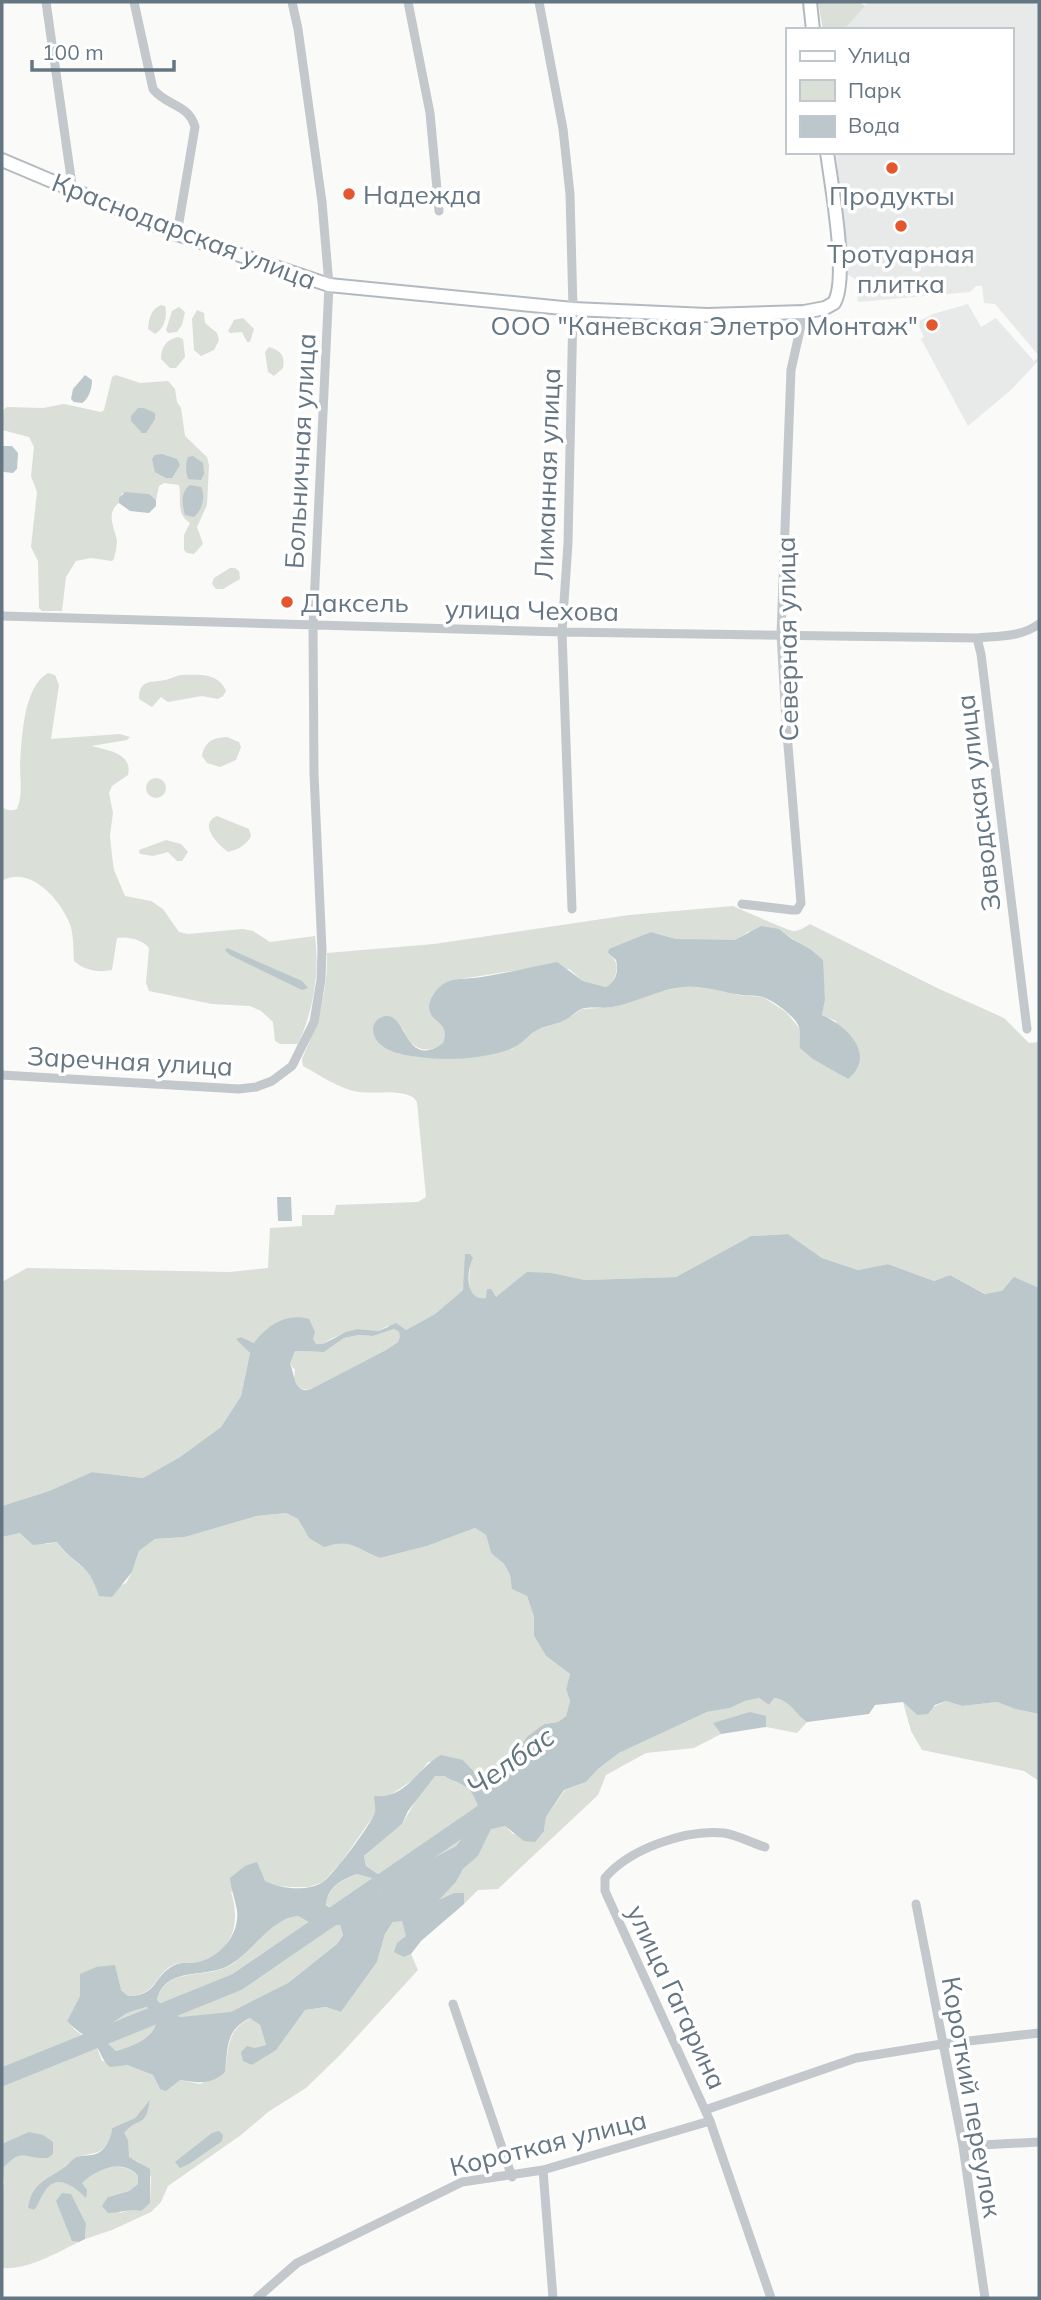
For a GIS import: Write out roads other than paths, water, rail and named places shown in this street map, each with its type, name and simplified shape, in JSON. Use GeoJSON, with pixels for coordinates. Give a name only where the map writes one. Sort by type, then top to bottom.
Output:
{"type":"FeatureCollection","features":[{"type":"Feature","properties":{"kind":"street"},"geometry":{"type":"LineString","coordinates":[[46,2],[73,192]]}},
{"type":"Feature","properties":{"kind":"street"},"geometry":{"type":"LineString","coordinates":[[134,2],[153,89],[161,98],[188,112],[195,127],[177,234]]}},
{"type":"Feature","properties":{"kind":"street","name":"Больничная улица"},"geometry":{"type":"LineString","coordinates":[[292,2],[322,202],[329,285],[313,626],[314,774],[321,980],[314,1022],[292,1066]]}},
{"type":"Feature","properties":{"kind":"street"},"geometry":{"type":"LineString","coordinates":[[408,2],[430,113],[439,211]]}},
{"type":"Feature","properties":{"kind":"street","name":"Лиманная улица"},"geometry":{"type":"LineString","coordinates":[[539,2],[564,142],[570,194],[573,310],[568,543],[562,632],[572,909]]}},
{"type":"Feature","properties":{"kind":"street"},"geometry":{"type":"LineString","coordinates":[[810,2],[813,28]]}},
{"type":"Feature","properties":{"kind":"street","name":"Краснодарская улица"},"geometry":{"type":"LineString","coordinates":[[2,160],[177,234],[329,285],[573,310],[707,315],[804,312],[830,306],[837,298],[839,265],[827,154]]}},
{"type":"Feature","properties":{"kind":"street","name":"Северная улица"},"geometry":{"type":"LineString","coordinates":[[743,904],[797,910],[801,903],[781,634],[791,370],[804,312]]}},
{"type":"Feature","properties":{"kind":"street","name":"улица Чехова"},"geometry":{"type":"LineString","coordinates":[[2,616],[562,632],[977,638]]}},
{"type":"Feature","properties":{"kind":"street"},"geometry":{"type":"LineString","coordinates":[[977,638],[1016,634],[1029,631],[1039,624]]}},
{"type":"Feature","properties":{"kind":"street","name":"Заводская улица"},"geometry":{"type":"LineString","coordinates":[[977,638],[1027,1029]]}},
{"type":"Feature","properties":{"kind":"street","name":"Заречная улица"},"geometry":{"type":"LineString","coordinates":[[2,1075],[239,1089],[272,1081],[292,1066]]}},
{"type":"Feature","properties":{"kind":"street","name":"улица Гагарина"},"geometry":{"type":"LineString","coordinates":[[765,1847],[724,1833],[693,1834],[661,1840],[612,1869],[605,1878],[605,1891],[710,2121],[771,2298]]}},
{"type":"Feature","properties":{"kind":"street","name":"Короткий переулок"},"geometry":{"type":"LineString","coordinates":[[916,1904],[963,2146],[985,2298]]}},
{"type":"Feature","properties":{"kind":"street"},"geometry":{"type":"LineString","coordinates":[[453,2004],[512,2177]]}},
{"type":"Feature","properties":{"kind":"street"},"geometry":{"type":"LineString","coordinates":[[705,2110],[856,2058],[942,2043],[1039,2033]]}},
{"type":"Feature","properties":{"kind":"street","name":"Короткая улица"},"geometry":{"type":"LineString","coordinates":[[257,2298],[297,2263],[462,2182],[512,2177],[543,2170],[710,2121]]}},
{"type":"Feature","properties":{"kind":"street"},"geometry":{"type":"LineString","coordinates":[[963,2146],[1039,2141]]}},
{"type":"Feature","properties":{"kind":"street"},"geometry":{"type":"LineString","coordinates":[[543,2170],[553,2298]]}},
{"type":"Feature","properties":{"kind":"water"},"geometry":{"type":"Polygon","coordinates":[[[85,375],[92,380],[90,393],[82,403],[74,402],[71,399],[73,389],[85,375]]]}},
{"type":"Feature","properties":{"kind":"water"},"geometry":{"type":"Polygon","coordinates":[[[138,408],[155,413],[155,419],[146,433],[142,433],[131,421],[131,416],[138,408]]]}},
{"type":"Feature","properties":{"kind":"water"},"geometry":{"type":"Polygon","coordinates":[[[3,446],[12,446],[18,453],[17,469],[13,473],[2,470],[3,446]]]}},
{"type":"Feature","properties":{"kind":"water"},"geometry":{"type":"Polygon","coordinates":[[[162,454],[177,459],[180,465],[172,478],[155,472],[152,459],[155,455],[162,454]]]}},
{"type":"Feature","properties":{"kind":"water"},"geometry":{"type":"Polygon","coordinates":[[[193,456],[203,463],[204,474],[201,480],[188,479],[186,462],[188,457],[193,456]]]}},
{"type":"Feature","properties":{"kind":"water"},"geometry":{"type":"Polygon","coordinates":[[[190,485],[201,487],[203,495],[201,507],[194,517],[185,515],[183,507],[183,495],[190,485]]]}},
{"type":"Feature","properties":{"kind":"water"},"geometry":{"type":"Polygon","coordinates":[[[125,492],[149,494],[156,500],[156,506],[149,513],[130,511],[119,503],[119,498],[125,492]]]}},
{"type":"Feature","properties":{"kind":"water"},"geometry":{"type":"Polygon","coordinates":[[[761,926],[779,929],[823,960],[825,1000],[822,1015],[841,1026],[859,1051],[860,1060],[848,1079],[813,1059],[800,1048],[800,1029],[797,1023],[773,1002],[760,996],[699,987],[666,990],[613,1007],[581,1009],[563,1021],[537,1030],[512,1049],[475,1057],[441,1059],[405,1055],[384,1047],[378,1042],[373,1029],[378,1019],[390,1016],[413,1045],[420,1050],[430,1050],[443,1043],[445,1036],[442,1026],[430,1012],[431,998],[449,981],[557,962],[583,981],[606,987],[616,976],[617,968],[616,960],[608,953],[609,949],[651,932],[676,939],[735,940],[761,926]]]}},
{"type":"Feature","properties":{"kind":"water"},"geometry":{"type":"Polygon","coordinates":[[[227,948],[302,981],[308,988],[302,990],[230,955],[225,950],[227,948]]]}},
{"type":"Feature","properties":{"kind":"water"},"geometry":{"type":"Polygon","coordinates":[[[277,1197],[291,1197],[292,1221],[278,1221],[277,1197]]]}},
{"type":"Feature","properties":{"kind":"water"},"geometry":{"type":"Polygon","coordinates":[[[788,1234],[822,1258],[858,1270],[888,1264],[934,1281],[950,1275],[985,1294],[1002,1291],[1014,1277],[1039,1288],[1039,1714],[997,1702],[962,1706],[946,1701],[935,1705],[928,1714],[917,1715],[903,1702],[875,1705],[869,1714],[807,1722],[788,1704],[774,1698],[769,1705],[759,1698],[730,1708],[707,1712],[619,1753],[586,1782],[564,1790],[546,1817],[544,1831],[535,1842],[524,1841],[505,1826],[491,1829],[478,1856],[463,1869],[456,1882],[439,1900],[454,1893],[464,1893],[464,1904],[421,1941],[411,1954],[404,1957],[394,1952],[397,1943],[406,1936],[402,1921],[393,1922],[385,1934],[377,1962],[341,2012],[326,2007],[305,2010],[276,2050],[252,2065],[243,2061],[241,2052],[247,2046],[254,2048],[266,2045],[260,2025],[250,2018],[236,2028],[229,2040],[225,2072],[209,2081],[180,2080],[166,2091],[160,2089],[153,2075],[127,2065],[110,2067],[96,2046],[67,2021],[80,1996],[80,1974],[96,1967],[115,1965],[121,1990],[128,1996],[137,1995],[150,1990],[165,1971],[174,1965],[198,1962],[214,1955],[227,1943],[235,1928],[237,1910],[230,1878],[245,1866],[257,1862],[265,1881],[278,1886],[302,1888],[323,1882],[367,1827],[375,1810],[374,1796],[395,1793],[441,1755],[463,1760],[481,1779],[494,1781],[528,1736],[544,1724],[558,1722],[566,1716],[570,1701],[566,1689],[570,1674],[546,1656],[534,1636],[534,1617],[527,1596],[512,1589],[510,1575],[504,1564],[491,1553],[486,1535],[475,1528],[427,1546],[380,1558],[347,1544],[324,1547],[309,1538],[298,1519],[286,1513],[257,1516],[185,1537],[155,1539],[139,1551],[132,1572],[112,1597],[99,1596],[86,1570],[57,1542],[33,1545],[20,1533],[2,1537],[2,1506],[49,1491],[92,1472],[143,1478],[180,1457],[221,1427],[241,1396],[250,1353],[236,1339],[241,1337],[254,1343],[271,1326],[293,1317],[309,1319],[315,1332],[313,1339],[316,1344],[323,1344],[357,1329],[379,1331],[396,1323],[406,1330],[435,1314],[463,1290],[465,1254],[470,1254],[473,1258],[468,1277],[471,1290],[479,1298],[486,1298],[487,1289],[491,1289],[496,1297],[527,1272],[552,1273],[585,1280],[676,1277],[751,1236],[788,1234]],[[394,1329],[373,1336],[344,1338],[324,1352],[295,1351],[290,1364],[295,1382],[300,1388],[309,1390],[386,1350],[398,1342],[400,1337],[399,1332],[394,1329]],[[435,1776],[408,1811],[402,1824],[364,1856],[366,1866],[381,1876],[399,1882],[418,1866],[456,1846],[474,1823],[479,1810],[473,1795],[465,1786],[445,1776],[435,1776]],[[357,1874],[332,1888],[326,1905],[339,1912],[356,1910],[369,1894],[380,1895],[386,1889],[379,1880],[357,1874]],[[298,1916],[285,1919],[234,1963],[216,1970],[176,1978],[161,1990],[157,2000],[168,2011],[180,2017],[231,2012],[288,1983],[337,1944],[343,1935],[340,1925],[312,1924],[298,1916]],[[146,2007],[127,2013],[108,2026],[105,2041],[116,2051],[145,2039],[155,2028],[157,2012],[146,2007]]]}},
{"type":"Feature","properties":{"kind":"water"},"geometry":{"type":"Polygon","coordinates":[[[750,1712],[766,1716],[766,1727],[721,1734],[713,1723],[750,1712]]]}},
{"type":"Feature","properties":{"kind":"water"},"geometry":{"type":"Polygon","coordinates":[[[150,2100],[144,2119],[124,2133],[128,2140],[129,2157],[150,2169],[150,2203],[141,2211],[108,2213],[102,2206],[108,2197],[129,2191],[138,2184],[138,2176],[118,2167],[95,2173],[82,2183],[87,2190],[86,2198],[71,2186],[60,2182],[50,2185],[34,2210],[28,2208],[32,2193],[40,2184],[75,2158],[100,2152],[108,2142],[112,2128],[135,2118],[150,2100]]]}},
{"type":"Feature","properties":{"kind":"water"},"geometry":{"type":"Polygon","coordinates":[[[219,2131],[223,2135],[222,2141],[189,2164],[180,2168],[175,2162],[212,2133],[219,2131]]]}},
{"type":"Feature","properties":{"kind":"water"},"geometry":{"type":"Polygon","coordinates":[[[29,2132],[43,2135],[53,2142],[53,2154],[48,2158],[19,2156],[2,2169],[2,2144],[29,2132]]]}},
{"type":"Feature","properties":{"kind":"water"},"geometry":{"type":"Polygon","coordinates":[[[62,2193],[71,2194],[86,2224],[85,2239],[79,2242],[72,2241],[56,2201],[62,2193]]]}},
{"type":"Feature","properties":{"kind":"waterway","name":"Челбас"},"geometry":{"type":"LineString","coordinates":[[2,2077],[237,1982],[495,1805]]}},
{"type":"Feature","properties":{"kind":"place","name":"Продукты"},"geometry":{"type":"Point","coordinates":[892,168]}},
{"type":"Feature","properties":{"kind":"place","name":"Надежда"},"geometry":{"type":"Point","coordinates":[349,194]}},
{"type":"Feature","properties":{"kind":"place","name":"Тротуарная плитка"},"geometry":{"type":"Point","coordinates":[901,226]}},
{"type":"Feature","properties":{"kind":"place","name":"ООО \"Каневская Элетро Монтаж\""},"geometry":{"type":"Point","coordinates":[932,325]}},
{"type":"Feature","properties":{"kind":"place","name":"Даксель"},"geometry":{"type":"Point","coordinates":[287,602]}}]}
